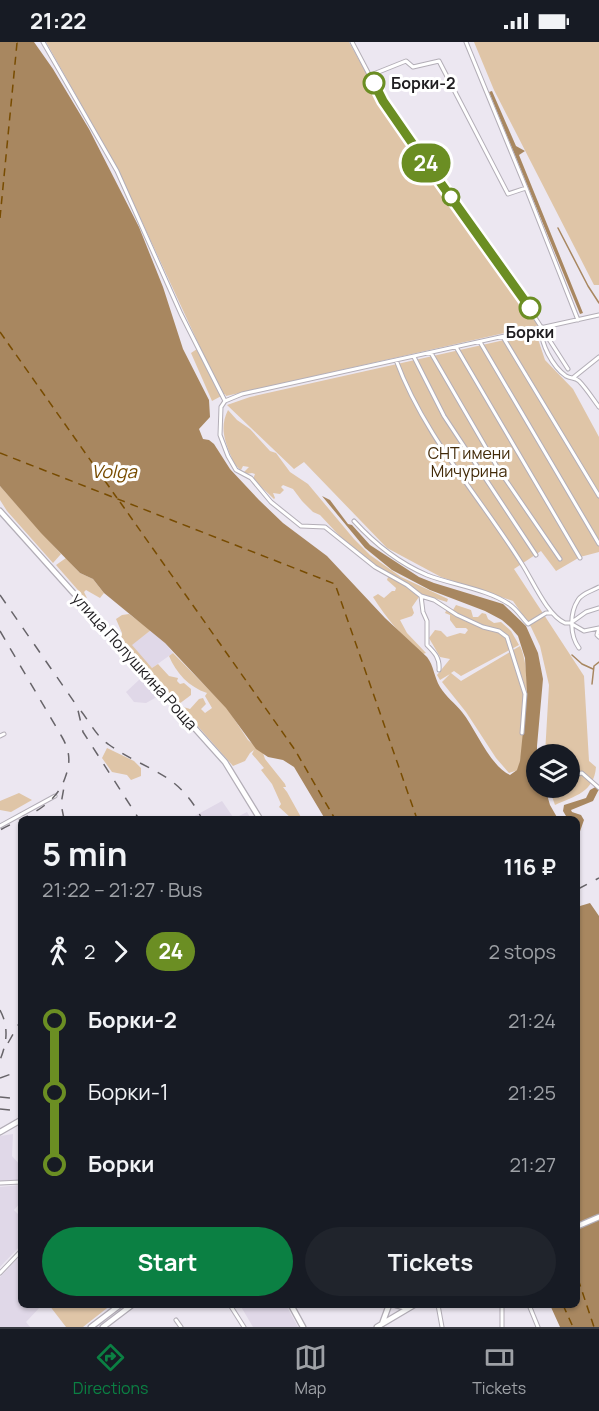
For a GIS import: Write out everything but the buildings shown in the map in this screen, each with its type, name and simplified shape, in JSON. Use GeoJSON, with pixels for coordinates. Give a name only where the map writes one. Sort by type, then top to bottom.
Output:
{"type":"FeatureCollection","features":[{"type":"Feature","properties":{"kind":"main road","name":"улица Полушкина Роща"},"geometry":{"type":"LineString","coordinates":[[0,511],[225,762],[258,816]]}},
{"type":"Feature","properties":{"kind":"main road"},"geometry":{"type":"LineString","coordinates":[[0,1132],[18,1122]]}},
{"type":"Feature","properties":{"kind":"main road"},"geometry":{"type":"LineString","coordinates":[[580,1225],[599,1217]]}},
{"type":"Feature","properties":{"kind":"main road"},"geometry":{"type":"LineString","coordinates":[[91,1327],[116,1308]]}},
{"type":"Feature","properties":{"kind":"main road"},"geometry":{"type":"LineString","coordinates":[[103,1327],[128,1308]]}},
{"type":"Feature","properties":{"kind":"main road"},"geometry":{"type":"LineString","coordinates":[[293,1308],[303,1327]]}},
{"type":"Feature","properties":{"kind":"main road"},"geometry":{"type":"LineString","coordinates":[[382,1325],[388,1308]]}},
{"type":"Feature","properties":{"kind":"main road"},"geometry":{"type":"LineString","coordinates":[[377,1327],[409,1308]]}},
{"type":"Feature","properties":{"kind":"street"},"geometry":{"type":"LineString","coordinates":[[43,42],[117,171],[181,314],[225,401]]}},
{"type":"Feature","properties":{"kind":"street"},"geometry":{"type":"LineString","coordinates":[[352,42],[390,111],[543,327],[568,369]]}},
{"type":"Feature","properties":{"kind":"street"},"geometry":{"type":"LineString","coordinates":[[466,42],[578,320]]}},
{"type":"Feature","properties":{"kind":"street"},"geometry":{"type":"LineString","coordinates":[[370,75],[406,61],[413,67],[439,61],[508,194],[526,188]]}},
{"type":"Feature","properties":{"kind":"street"},"geometry":{"type":"LineString","coordinates":[[522,733],[525,694],[507,637],[500,631],[483,627],[457,615],[434,600],[421,596],[407,585],[375,567],[325,527],[301,526],[271,502],[251,478],[236,470],[228,456],[220,435],[221,407],[225,401],[242,394],[599,315]]}},
{"type":"Feature","properties":{"kind":"street"},"geometry":{"type":"LineString","coordinates":[[543,327],[542,338],[549,354],[566,375],[574,377],[599,407]]}},
{"type":"Feature","properties":{"kind":"street"},"geometry":{"type":"LineString","coordinates":[[503,337],[599,496]]}},
{"type":"Feature","properties":{"kind":"street"},"geometry":{"type":"LineString","coordinates":[[480,342],[599,544]]}},
{"type":"Feature","properties":{"kind":"street"},"geometry":{"type":"LineString","coordinates":[[456,347],[580,558]]}},
{"type":"Feature","properties":{"kind":"street"},"geometry":{"type":"LineString","coordinates":[[431,353],[499,470],[560,559]]}},
{"type":"Feature","properties":{"kind":"street"},"geometry":{"type":"LineString","coordinates":[[414,357],[444,416],[536,555]]}},
{"type":"Feature","properties":{"kind":"street"},"geometry":{"type":"LineString","coordinates":[[574,377],[599,357]]}},
{"type":"Feature","properties":{"kind":"street"},"geometry":{"type":"LineString","coordinates":[[396,360],[417,405],[441,447],[522,564],[552,613],[562,622],[572,623],[584,631],[599,628],[597,635],[599,637]]}},
{"type":"Feature","properties":{"kind":"street"},"geometry":{"type":"LineString","coordinates":[[354,520],[372,541],[406,564],[455,585],[500,599],[512,606],[528,624],[546,613],[552,613]]}},
{"type":"Feature","properties":{"kind":"street"},"geometry":{"type":"LineString","coordinates":[[579,648],[573,637],[572,623],[578,599],[599,587]]}},
{"type":"Feature","properties":{"kind":"street"},"geometry":{"type":"LineString","coordinates":[[421,596],[427,621],[427,645],[436,654],[439,670]]}},
{"type":"Feature","properties":{"kind":"street"},"geometry":{"type":"LineString","coordinates":[[572,623],[586,612],[599,608]]}},
{"type":"Feature","properties":{"kind":"street"},"geometry":{"type":"LineString","coordinates":[[580,773],[597,787]]}},
{"type":"Feature","properties":{"kind":"street"},"geometry":{"type":"LineString","coordinates":[[18,816],[55,796]]}},
{"type":"Feature","properties":{"kind":"street"},"geometry":{"type":"LineString","coordinates":[[0,826],[18,816]]}},
{"type":"Feature","properties":{"kind":"street"},"geometry":{"type":"LineString","coordinates":[[0,1183],[18,1182]]}},
{"type":"Feature","properties":{"kind":"street"},"geometry":{"type":"LineString","coordinates":[[0,1273],[18,1254]]}},
{"type":"Feature","properties":{"kind":"street"},"geometry":{"type":"LineString","coordinates":[[232,1308],[244,1327]]}},
{"type":"Feature","properties":{"kind":"street"},"geometry":{"type":"LineString","coordinates":[[439,1308],[442,1327]]}},
{"type":"Feature","properties":{"kind":"street"},"geometry":{"type":"LineString","coordinates":[[502,1308],[502,1327]]}},
{"type":"Feature","properties":{"kind":"street"},"geometry":{"type":"LineString","coordinates":[[530,1308],[538,1327]]}},
{"type":"Feature","properties":{"kind":"street"},"geometry":{"type":"LineString","coordinates":[[176,1320],[181,1327]]}},
{"type":"Feature","properties":{"kind":"shaded area"},"geometry":{"type":"Polygon","coordinates":[[[151,630],[173,653],[152,668],[131,645],[151,630]]]}},
{"type":"Feature","properties":{"kind":"shaded area"},"geometry":{"type":"Polygon","coordinates":[[[140,679],[157,697],[146,703],[134,702],[126,692],[140,679]]]}},
{"type":"Feature","properties":{"kind":"shaded area"},"geometry":{"type":"Polygon","coordinates":[[[222,801],[232,816],[194,816],[222,801]]]}},
{"type":"Feature","properties":{"kind":"shaded area"},"geometry":{"type":"Polygon","coordinates":[[[13,1134],[12,1156],[18,1163],[18,1181],[0,1182],[0,1136],[13,1134]]]}},
{"type":"Feature","properties":{"kind":"shaded area"},"geometry":{"type":"Polygon","coordinates":[[[18,1185],[18,1205],[14,1210],[18,1214],[18,1248],[0,1267],[0,1187],[18,1185]]]}},
{"type":"Feature","properties":{"kind":"shaded area"},"geometry":{"type":"Polygon","coordinates":[[[18,1258],[18,1308],[39,1308],[26,1322],[30,1327],[0,1327],[0,1277],[18,1258]]]}},
{"type":"Feature","properties":{"kind":"shaded area"},"geometry":{"type":"Polygon","coordinates":[[[242,1308],[288,1308],[298,1327],[253,1327],[242,1308]]]}},
{"type":"Feature","properties":{"kind":"green space"},"geometry":{"type":"Polygon","coordinates":[[[46,42],[349,42],[369,78],[365,82],[540,325],[226,396],[225,394],[212,401],[191,353],[200,347],[118,170],[46,42]]]}},
{"type":"Feature","properties":{"kind":"green space"},"geometry":{"type":"Polygon","coordinates":[[[474,42],[599,42],[599,285],[594,285],[494,90],[474,42]]]}},
{"type":"Feature","properties":{"kind":"green space","name":"СНТ имени Мичурина"},"geometry":{"type":"Polygon","coordinates":[[[536,333],[545,360],[573,389],[599,437],[599,552],[580,557],[556,571],[541,551],[514,569],[584,676],[589,761],[596,767],[592,782],[587,788],[580,793],[580,744],[546,744],[549,685],[540,646],[531,627],[513,601],[441,577],[387,548],[304,462],[294,469],[227,405],[250,397],[536,333]]]}},
{"type":"Feature","properties":{"kind":"green space"},"geometry":{"type":"Polygon","coordinates":[[[228,410],[270,451],[276,453],[290,472],[308,484],[370,555],[401,577],[448,599],[447,602],[421,594],[412,607],[414,613],[412,616],[400,620],[407,633],[426,653],[423,654],[402,634],[373,597],[378,594],[384,598],[395,591],[396,588],[387,580],[388,577],[392,578],[348,545],[320,515],[313,512],[302,501],[293,489],[283,485],[281,487],[284,490],[280,494],[273,493],[274,499],[253,479],[255,474],[244,472],[249,467],[243,466],[241,470],[235,465],[224,432],[228,410]]]}},
{"type":"Feature","properties":{"kind":"green space"},"geometry":{"type":"Polygon","coordinates":[[[0,486],[61,554],[53,563],[7,511],[0,500],[0,486]]]}},
{"type":"Feature","properties":{"kind":"green space"},"geometry":{"type":"Polygon","coordinates":[[[66,558],[80,573],[93,579],[104,593],[100,598],[86,590],[84,592],[87,598],[84,597],[56,565],[66,558]]]}},
{"type":"Feature","properties":{"kind":"green space"},"geometry":{"type":"Polygon","coordinates":[[[456,605],[471,610],[473,617],[478,617],[482,613],[494,623],[501,622],[511,631],[519,645],[461,676],[454,671],[451,673],[461,681],[520,646],[526,673],[527,707],[524,742],[518,770],[509,773],[496,758],[466,712],[442,682],[450,674],[440,680],[437,675],[450,659],[440,657],[429,638],[435,630],[441,631],[447,637],[460,633],[465,634],[468,630],[456,628],[450,620],[450,615],[445,613],[447,609],[453,610],[456,605]]]}},
{"type":"Feature","properties":{"kind":"green space"},"geometry":{"type":"Polygon","coordinates":[[[129,614],[151,630],[132,645],[152,668],[158,664],[169,676],[178,678],[177,681],[180,684],[184,683],[191,689],[191,695],[179,704],[121,636],[122,633],[116,619],[129,614]]]}},
{"type":"Feature","properties":{"kind":"green space"},"geometry":{"type":"Polygon","coordinates":[[[173,653],[227,708],[248,740],[263,753],[265,759],[285,784],[286,787],[283,787],[300,816],[289,816],[279,807],[281,804],[272,784],[261,770],[264,768],[252,754],[254,750],[245,761],[233,766],[180,706],[190,709],[199,699],[203,698],[206,704],[201,709],[205,713],[212,708],[205,696],[207,693],[184,679],[169,656],[173,653]]]}},
{"type":"Feature","properties":{"kind":"green space"},"geometry":{"type":"Polygon","coordinates":[[[107,748],[134,761],[141,768],[141,776],[131,780],[127,775],[112,772],[102,758],[107,748]]]}},
{"type":"Feature","properties":{"kind":"green space"},"geometry":{"type":"Polygon","coordinates":[[[19,793],[32,800],[11,812],[0,810],[0,801],[19,793]]]}},
{"type":"Feature","properties":{"kind":"green space","name":"СНТ имени Мичурина"},"geometry":{"type":"Polygon","coordinates":[[[553,798],[571,798],[555,805],[553,798]]]}},
{"type":"Feature","properties":{"kind":"green space"},"geometry":{"type":"Polygon","coordinates":[[[51,1308],[107,1308],[83,1327],[66,1327],[51,1308]]]}},
{"type":"Feature","properties":{"kind":"water","name":"Volga"},"geometry":{"type":"Polygon","coordinates":[[[0,42],[34,42],[89,129],[139,227],[163,287],[183,349],[209,400],[210,417],[199,429],[203,439],[214,444],[230,469],[259,500],[283,523],[327,556],[385,618],[427,657],[442,691],[462,712],[496,764],[510,775],[517,770],[520,761],[527,692],[525,658],[518,636],[502,620],[485,611],[430,590],[392,570],[365,548],[322,496],[330,500],[348,524],[352,525],[370,545],[419,577],[503,604],[526,626],[538,653],[543,679],[537,744],[526,744],[526,798],[548,798],[556,816],[323,816],[294,767],[283,760],[268,757],[256,749],[226,708],[165,643],[104,593],[93,579],[80,573],[0,486],[0,42]]]}},
{"type":"Feature","properties":{"kind":"water"},"geometry":{"type":"Polygon","coordinates":[[[492,91],[516,146],[525,151],[519,155],[583,313],[580,314],[489,92],[492,91]]]}},
{"type":"Feature","properties":{"kind":"water"},"geometry":{"type":"Polygon","coordinates":[[[599,785],[593,801],[571,810],[581,815],[584,820],[580,831],[580,816],[566,816],[563,811],[564,805],[586,798],[590,790],[599,785]]]}},
{"type":"Feature","properties":{"kind":"water"},"geometry":{"type":"Polygon","coordinates":[[[590,903],[599,916],[599,1327],[560,1327],[551,1308],[580,1308],[580,906],[590,903]]]}},
{"type":"Feature","properties":{"kind":"waterway"},"geometry":{"type":"LineString","coordinates":[[558,228],[599,303]]}},
{"type":"Feature","properties":{"kind":"waterway"},"geometry":{"type":"LineString","coordinates":[[572,655],[582,664],[593,669]]}},
{"type":"Feature","properties":{"kind":"waterway"},"geometry":{"type":"LineString","coordinates":[[592,684],[594,666],[599,662]]}},
{"type":"Feature","properties":{"kind":"ferry route"},"geometry":{"type":"LineString","coordinates":[[0,218],[16,42]]}},
{"type":"Feature","properties":{"kind":"ferry route"},"geometry":{"type":"LineString","coordinates":[[0,332],[117,498]]}},
{"type":"Feature","properties":{"kind":"ferry route"},"geometry":{"type":"LineString","coordinates":[[0,453],[335,584],[416,816]]}},
{"type":"Feature","properties":{"kind":"ferry route"},"geometry":{"type":"LineString","coordinates":[[120,502],[295,750],[333,816]]}},
{"type":"Feature","properties":{"kind":"ferry route"},"geometry":{"type":"LineString","coordinates":[[580,1285],[594,1327]]}},
{"type":"Feature","properties":{"kind":"ferry route"},"geometry":{"type":"LineString","coordinates":[[564,1308],[573,1327]]}},
{"type":"Feature","properties":{"kind":"railway"},"geometry":{"type":"LineString","coordinates":[[0,595],[77,706],[83,732],[137,816]]}},
{"type":"Feature","properties":{"kind":"railway"},"geometry":{"type":"LineString","coordinates":[[0,631],[62,737],[68,752],[68,767],[60,788],[47,804],[27,816]]}},
{"type":"Feature","properties":{"kind":"railway"},"geometry":{"type":"LineString","coordinates":[[81,711],[104,741],[161,774],[183,791],[200,816]]}},
{"type":"Feature","properties":{"kind":"railway"},"geometry":{"type":"LineString","coordinates":[[63,816],[61,804],[64,787]]}},
{"type":"Feature","properties":{"kind":"railway"},"geometry":{"type":"LineString","coordinates":[[0,830],[18,821]]}},
{"type":"Feature","properties":{"kind":"railway"},"geometry":{"type":"LineString","coordinates":[[580,888],[599,878]]}},
{"type":"Feature","properties":{"kind":"railway"},"geometry":{"type":"LineString","coordinates":[[0,1010],[5,1023],[6,1035],[0,1060]]}},
{"type":"Feature","properties":{"kind":"railway"},"geometry":{"type":"LineString","coordinates":[[8,1043],[18,1025]]}},
{"type":"Feature","properties":{"kind":"railway"},"geometry":{"type":"LineString","coordinates":[[0,1078],[14,1073]]}},
{"type":"Feature","properties":{"kind":"railway"},"geometry":{"type":"LineString","coordinates":[[0,1097],[18,1099]]}},
{"type":"Feature","properties":{"kind":"railway"},"geometry":{"type":"LineString","coordinates":[[0,1109],[18,1111]]}},
{"type":"Feature","properties":{"kind":"bus line","name":"24"},"geometry":{"type":"LineString","coordinates":[[374,83],[383,101],[410,140],[530,308]]}},
{"type":"Feature","properties":{"kind":"place","name":"Борки-2"},"geometry":{"type":"Point","coordinates":[374,83]}},
{"type":"Feature","properties":{"kind":"place","name":"Борки"},"geometry":{"type":"Point","coordinates":[530,308]}}]}
